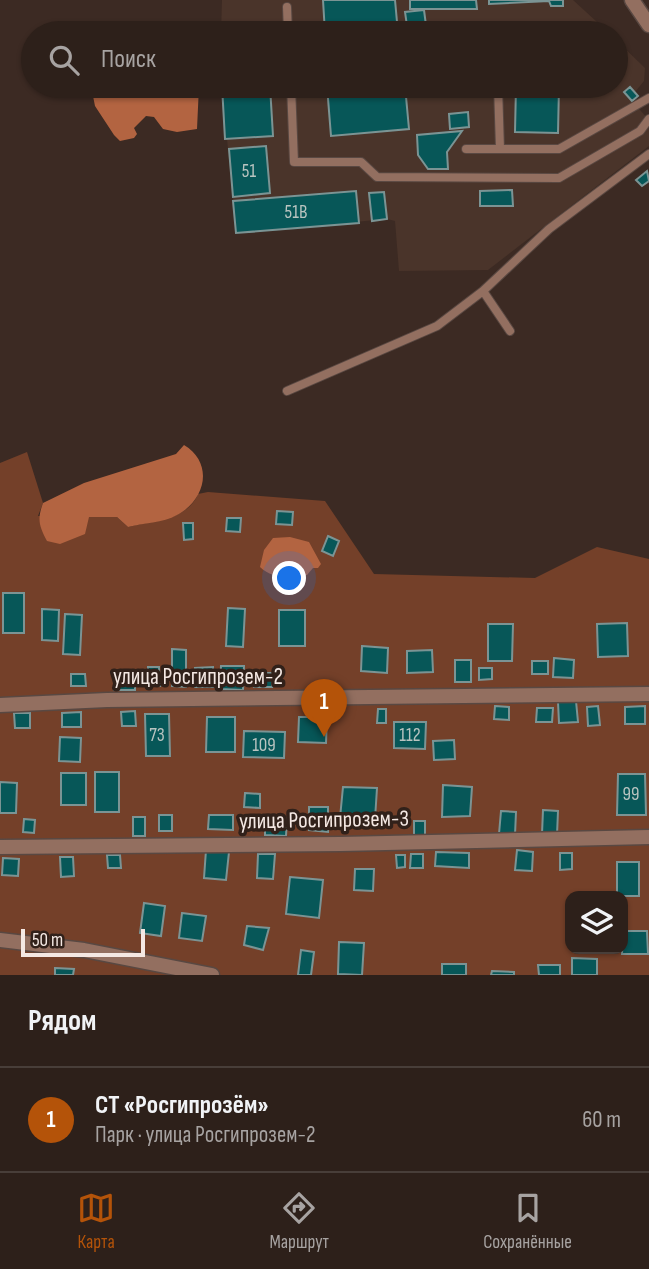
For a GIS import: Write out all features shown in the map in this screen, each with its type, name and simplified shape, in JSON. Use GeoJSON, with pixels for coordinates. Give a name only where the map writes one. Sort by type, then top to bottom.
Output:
{"type":"FeatureCollection","features":[{"type":"Feature","properties":{"kind":"street"},"geometry":{"type":"LineString","coordinates":[[632,0],[649,25]]}},
{"type":"Feature","properties":{"kind":"street","name":"улица Росгипрозем-2"},"geometry":{"type":"LineString","coordinates":[[0,705],[107,700],[500,698],[649,694]]}},
{"type":"Feature","properties":{"kind":"street","name":"улица Росгипрозем-3"},"geometry":{"type":"LineString","coordinates":[[0,847],[649,837]]}},
{"type":"Feature","properties":{"kind":"street"},"geometry":{"type":"LineString","coordinates":[[0,940],[84,950],[212,975]]}},
{"type":"Feature","properties":{"kind":"lane"},"geometry":{"type":"LineString","coordinates":[[286,7],[287,21]]}},
{"type":"Feature","properties":{"kind":"lane"},"geometry":{"type":"LineString","coordinates":[[291,98],[294,162],[361,162],[377,177],[559,178],[640,131],[649,119]]}},
{"type":"Feature","properties":{"kind":"lane"},"geometry":{"type":"LineString","coordinates":[[498,98],[500,149]]}},
{"type":"Feature","properties":{"kind":"lane"},"geometry":{"type":"LineString","coordinates":[[466,149],[559,149],[649,99]]}},
{"type":"Feature","properties":{"kind":"lane"},"geometry":{"type":"LineString","coordinates":[[287,391],[437,326],[483,291],[549,229],[649,154]]}},
{"type":"Feature","properties":{"kind":"lane"},"geometry":{"type":"LineString","coordinates":[[483,291],[510,331]]}},
{"type":"Feature","properties":{"kind":"shaded area"},"geometry":{"type":"Polygon","coordinates":[[[222,0],[573,0],[596,21],[221,21],[222,0]]]}},
{"type":"Feature","properties":{"kind":"shaded area"},"geometry":{"type":"Polygon","coordinates":[[[628,52],[645,68],[644,81],[635,92],[638,96],[632,101],[649,120],[649,146],[488,270],[399,271],[395,221],[387,219],[236,233],[223,98],[628,98],[628,52]]]}},
{"type":"Feature","properties":{"kind":"shaded area"},"geometry":{"type":"Polygon","coordinates":[[[93,98],[198,98],[197,129],[177,132],[163,129],[154,117],[146,116],[134,128],[137,134],[134,138],[120,141],[95,106],[93,98]]]}},
{"type":"Feature","properties":{"kind":"shaded area"},"geometry":{"type":"Polygon","coordinates":[[[184,445],[200,461],[203,471],[200,491],[187,508],[166,520],[128,527],[117,517],[89,517],[85,534],[60,544],[47,541],[40,522],[43,503],[84,483],[176,454],[184,445]]]}},
{"type":"Feature","properties":{"kind":"shaded area"},"geometry":{"type":"Polygon","coordinates":[[[27,452],[43,503],[38,516],[117,517],[128,527],[178,514],[193,503],[198,494],[208,492],[325,501],[374,574],[535,578],[597,547],[649,559],[649,975],[0,975],[0,463],[27,452]]]}},
{"type":"Feature","properties":{"kind":"shaded area"},"geometry":{"type":"Polygon","coordinates":[[[290,537],[309,542],[321,564],[318,568],[313,568],[307,575],[288,577],[276,576],[260,567],[264,550],[273,538],[290,537]]]}},
{"type":"Feature","properties":{"kind":"building"},"geometry":{"type":"Polygon","coordinates":[[[323,0],[395,0],[397,21],[324,21],[323,0]]]}},
{"type":"Feature","properties":{"kind":"building"},"geometry":{"type":"Polygon","coordinates":[[[410,0],[476,0],[477,9],[410,9],[410,0]]]}},
{"type":"Feature","properties":{"kind":"building"},"geometry":{"type":"Polygon","coordinates":[[[489,0],[563,0],[563,6],[551,6],[549,1],[489,4],[489,0]]]}},
{"type":"Feature","properties":{"kind":"building"},"geometry":{"type":"Polygon","coordinates":[[[424,10],[425,21],[406,21],[405,12],[424,10]]]}},
{"type":"Feature","properties":{"kind":"building"},"geometry":{"type":"Polygon","coordinates":[[[630,87],[638,96],[632,101],[628,96],[630,87]]]}},
{"type":"Feature","properties":{"kind":"building"},"geometry":{"type":"Polygon","coordinates":[[[223,98],[271,98],[273,136],[225,139],[223,98]]]}},
{"type":"Feature","properties":{"kind":"building"},"geometry":{"type":"Polygon","coordinates":[[[328,98],[406,98],[409,129],[331,136],[328,98]]]}},
{"type":"Feature","properties":{"kind":"building"},"geometry":{"type":"Polygon","coordinates":[[[516,98],[559,98],[558,133],[515,132],[516,98]]]}},
{"type":"Feature","properties":{"kind":"building"},"geometry":{"type":"Polygon","coordinates":[[[468,112],[469,127],[450,129],[449,114],[468,112]]]}},
{"type":"Feature","properties":{"kind":"building"},"geometry":{"type":"Polygon","coordinates":[[[462,131],[447,152],[448,169],[428,169],[418,155],[417,135],[462,131]]]}},
{"type":"Feature","properties":{"kind":"building"},"geometry":{"type":"Polygon","coordinates":[[[266,146],[270,193],[233,197],[229,149],[266,146]]]}},
{"type":"Feature","properties":{"kind":"building"},"geometry":{"type":"Polygon","coordinates":[[[647,171],[649,181],[642,186],[636,180],[647,171]]]}},
{"type":"Feature","properties":{"kind":"building"},"geometry":{"type":"Polygon","coordinates":[[[512,190],[513,206],[480,206],[480,191],[512,190]]]}},
{"type":"Feature","properties":{"kind":"building"},"geometry":{"type":"Polygon","coordinates":[[[356,191],[359,223],[236,233],[233,201],[356,191]]]}},
{"type":"Feature","properties":{"kind":"building"},"geometry":{"type":"Polygon","coordinates":[[[384,192],[387,219],[372,221],[369,193],[384,192]]]}},
{"type":"Feature","properties":{"kind":"building"},"geometry":{"type":"Polygon","coordinates":[[[277,511],[293,512],[292,525],[276,524],[277,511]]]}},
{"type":"Feature","properties":{"kind":"building"},"geometry":{"type":"Polygon","coordinates":[[[227,518],[241,518],[240,532],[226,531],[227,518]]]}},
{"type":"Feature","properties":{"kind":"building"},"geometry":{"type":"Polygon","coordinates":[[[183,523],[193,523],[193,539],[184,540],[183,523]]]}},
{"type":"Feature","properties":{"kind":"building"},"geometry":{"type":"Polygon","coordinates":[[[328,536],[339,541],[333,556],[322,551],[328,536]]]}},
{"type":"Feature","properties":{"kind":"building"},"geometry":{"type":"Polygon","coordinates":[[[3,593],[24,593],[24,633],[3,633],[3,593]]]}},
{"type":"Feature","properties":{"kind":"building"},"geometry":{"type":"Polygon","coordinates":[[[228,608],[245,609],[243,647],[226,646],[228,608]]]}},
{"type":"Feature","properties":{"kind":"building"},"geometry":{"type":"Polygon","coordinates":[[[42,609],[59,610],[58,641],[42,640],[42,609]]]}},
{"type":"Feature","properties":{"kind":"building"},"geometry":{"type":"Polygon","coordinates":[[[279,610],[305,610],[305,646],[279,646],[279,610]]]}},
{"type":"Feature","properties":{"kind":"building"},"geometry":{"type":"Polygon","coordinates":[[[65,614],[82,615],[80,655],[63,654],[65,614]]]}},
{"type":"Feature","properties":{"kind":"building"},"geometry":{"type":"Polygon","coordinates":[[[627,623],[628,656],[598,657],[597,624],[627,623]]]}},
{"type":"Feature","properties":{"kind":"building"},"geometry":{"type":"Polygon","coordinates":[[[488,624],[513,624],[512,661],[488,661],[488,624]]]}},
{"type":"Feature","properties":{"kind":"building"},"geometry":{"type":"Polygon","coordinates":[[[362,646],[388,648],[387,673],[361,671],[362,646]]]}},
{"type":"Feature","properties":{"kind":"building"},"geometry":{"type":"Polygon","coordinates":[[[172,649],[186,650],[186,687],[172,686],[172,649]]]}},
{"type":"Feature","properties":{"kind":"building"},"geometry":{"type":"Polygon","coordinates":[[[432,650],[433,672],[407,673],[407,651],[432,650]]]}},
{"type":"Feature","properties":{"kind":"building"},"geometry":{"type":"Polygon","coordinates":[[[554,658],[574,660],[573,678],[553,677],[554,658]]]}},
{"type":"Feature","properties":{"kind":"building"},"geometry":{"type":"Polygon","coordinates":[[[455,660],[471,660],[471,682],[455,682],[455,660]]]}},
{"type":"Feature","properties":{"kind":"building"},"geometry":{"type":"Polygon","coordinates":[[[532,661],[548,661],[548,674],[532,674],[532,661]]]}},
{"type":"Feature","properties":{"kind":"building"},"geometry":{"type":"Polygon","coordinates":[[[221,666],[244,666],[243,690],[220,689],[221,666]]]}},
{"type":"Feature","properties":{"kind":"building"},"geometry":{"type":"Polygon","coordinates":[[[148,667],[159,667],[160,686],[148,686],[148,667]]]}},
{"type":"Feature","properties":{"kind":"building"},"geometry":{"type":"Polygon","coordinates":[[[213,667],[213,687],[195,687],[195,668],[213,667]]]}},
{"type":"Feature","properties":{"kind":"building"},"geometry":{"type":"Polygon","coordinates":[[[479,668],[492,668],[492,679],[479,680],[479,668]]]}},
{"type":"Feature","properties":{"kind":"building"},"geometry":{"type":"Polygon","coordinates":[[[114,673],[135,674],[135,690],[114,690],[114,673]]]}},
{"type":"Feature","properties":{"kind":"building"},"geometry":{"type":"Polygon","coordinates":[[[253,673],[272,673],[272,687],[254,687],[253,673]]]}},
{"type":"Feature","properties":{"kind":"building"},"geometry":{"type":"Polygon","coordinates":[[[71,674],[85,674],[86,686],[71,686],[71,674]]]}},
{"type":"Feature","properties":{"kind":"building"},"geometry":{"type":"Polygon","coordinates":[[[576,701],[578,722],[559,723],[558,702],[576,701]]]}},
{"type":"Feature","properties":{"kind":"building"},"geometry":{"type":"Polygon","coordinates":[[[495,706],[509,707],[509,720],[494,719],[495,706]]]}},
{"type":"Feature","properties":{"kind":"building"},"geometry":{"type":"Polygon","coordinates":[[[598,706],[600,725],[588,726],[587,707],[598,706]]]}},
{"type":"Feature","properties":{"kind":"building"},"geometry":{"type":"Polygon","coordinates":[[[645,706],[645,724],[625,724],[625,707],[645,706]]]}},
{"type":"Feature","properties":{"kind":"building"},"geometry":{"type":"Polygon","coordinates":[[[537,708],[553,708],[552,722],[536,722],[537,708]]]}},
{"type":"Feature","properties":{"kind":"building"},"geometry":{"type":"Polygon","coordinates":[[[378,709],[386,709],[386,723],[377,723],[378,709]]]}},
{"type":"Feature","properties":{"kind":"building"},"geometry":{"type":"Polygon","coordinates":[[[135,711],[136,726],[122,726],[121,712],[135,711]]]}},
{"type":"Feature","properties":{"kind":"building"},"geometry":{"type":"Polygon","coordinates":[[[81,712],[81,727],[62,727],[62,713],[81,712]]]}},
{"type":"Feature","properties":{"kind":"building"},"geometry":{"type":"Polygon","coordinates":[[[14,713],[30,713],[30,728],[15,728],[14,713]]]}},
{"type":"Feature","properties":{"kind":"building"},"geometry":{"type":"Polygon","coordinates":[[[145,714],[169,714],[170,756],[146,756],[145,714]]]}},
{"type":"Feature","properties":{"kind":"building"},"geometry":{"type":"Polygon","coordinates":[[[207,717],[235,717],[235,752],[206,752],[207,717]]]}},
{"type":"Feature","properties":{"kind":"building"},"geometry":{"type":"Polygon","coordinates":[[[299,717],[327,717],[326,743],[298,742],[299,717]]]}},
{"type":"Feature","properties":{"kind":"building"},"geometry":{"type":"Polygon","coordinates":[[[394,722],[426,722],[425,749],[394,748],[394,722]]]}},
{"type":"Feature","properties":{"kind":"building"},"geometry":{"type":"Polygon","coordinates":[[[244,731],[285,732],[284,758],[243,757],[244,731]]]}},
{"type":"Feature","properties":{"kind":"building"},"geometry":{"type":"Polygon","coordinates":[[[60,737],[81,738],[80,762],[59,761],[60,737]]]}},
{"type":"Feature","properties":{"kind":"building"},"geometry":{"type":"Polygon","coordinates":[[[454,740],[455,759],[434,760],[433,741],[454,740]]]}},
{"type":"Feature","properties":{"kind":"building"},"geometry":{"type":"Polygon","coordinates":[[[95,772],[119,772],[119,812],[95,812],[95,772]]]}},
{"type":"Feature","properties":{"kind":"building"},"geometry":{"type":"Polygon","coordinates":[[[61,773],[86,773],[86,805],[61,805],[61,773]]]}},
{"type":"Feature","properties":{"kind":"building"},"geometry":{"type":"Polygon","coordinates":[[[618,774],[645,774],[646,815],[617,815],[618,774]]]}},
{"type":"Feature","properties":{"kind":"building"},"geometry":{"type":"Polygon","coordinates":[[[0,782],[17,783],[16,813],[0,813],[0,782]]]}},
{"type":"Feature","properties":{"kind":"building"},"geometry":{"type":"Polygon","coordinates":[[[443,785],[472,787],[470,816],[442,817],[443,785]]]}},
{"type":"Feature","properties":{"kind":"building"},"geometry":{"type":"Polygon","coordinates":[[[343,787],[377,788],[375,819],[340,818],[343,787]]]}},
{"type":"Feature","properties":{"kind":"building"},"geometry":{"type":"Polygon","coordinates":[[[245,793],[260,794],[260,808],[244,807],[245,793]]]}},
{"type":"Feature","properties":{"kind":"building"},"geometry":{"type":"Polygon","coordinates":[[[309,807],[328,807],[328,832],[309,830],[309,807]]]}},
{"type":"Feature","properties":{"kind":"building"},"geometry":{"type":"Polygon","coordinates":[[[543,810],[558,811],[557,835],[542,834],[543,810]]]}},
{"type":"Feature","properties":{"kind":"building"},"geometry":{"type":"Polygon","coordinates":[[[501,811],[516,812],[515,835],[499,834],[501,811]]]}},
{"type":"Feature","properties":{"kind":"building"},"geometry":{"type":"Polygon","coordinates":[[[159,815],[172,815],[172,831],[159,831],[159,815]]]}},
{"type":"Feature","properties":{"kind":"building"},"geometry":{"type":"Polygon","coordinates":[[[209,815],[233,815],[233,830],[208,829],[209,815]]]}},
{"type":"Feature","properties":{"kind":"building"},"geometry":{"type":"Polygon","coordinates":[[[133,817],[145,817],[145,836],[133,836],[133,817]]]}},
{"type":"Feature","properties":{"kind":"building"},"geometry":{"type":"Polygon","coordinates":[[[265,817],[287,818],[286,836],[265,835],[265,817]]]}},
{"type":"Feature","properties":{"kind":"building"},"geometry":{"type":"Polygon","coordinates":[[[24,819],[35,820],[34,833],[23,832],[24,819]]]}},
{"type":"Feature","properties":{"kind":"building"},"geometry":{"type":"Polygon","coordinates":[[[414,821],[425,821],[425,836],[414,836],[414,821]]]}},
{"type":"Feature","properties":{"kind":"building"},"geometry":{"type":"Polygon","coordinates":[[[206,850],[229,852],[226,880],[204,878],[206,850]]]}},
{"type":"Feature","properties":{"kind":"building"},"geometry":{"type":"Polygon","coordinates":[[[517,850],[533,852],[532,871],[515,870],[517,850]]]}},
{"type":"Feature","properties":{"kind":"building"},"geometry":{"type":"Polygon","coordinates":[[[436,852],[469,853],[469,868],[435,866],[436,852]]]}},
{"type":"Feature","properties":{"kind":"building"},"geometry":{"type":"Polygon","coordinates":[[[560,853],[572,853],[572,869],[560,870],[560,853]]]}},
{"type":"Feature","properties":{"kind":"building"},"geometry":{"type":"Polygon","coordinates":[[[258,854],[275,854],[273,879],[257,878],[258,854]]]}},
{"type":"Feature","properties":{"kind":"building"},"geometry":{"type":"Polygon","coordinates":[[[411,854],[423,854],[423,868],[410,868],[411,854]]]}},
{"type":"Feature","properties":{"kind":"building"},"geometry":{"type":"Polygon","coordinates":[[[107,855],[120,855],[121,868],[108,868],[107,855]]]}},
{"type":"Feature","properties":{"kind":"building"},"geometry":{"type":"Polygon","coordinates":[[[396,855],[405,855],[405,867],[397,868],[396,855]]]}},
{"type":"Feature","properties":{"kind":"building"},"geometry":{"type":"Polygon","coordinates":[[[60,857],[73,857],[74,876],[61,877],[60,857]]]}},
{"type":"Feature","properties":{"kind":"building"},"geometry":{"type":"Polygon","coordinates":[[[3,858],[19,859],[18,876],[2,875],[3,858]]]}},
{"type":"Feature","properties":{"kind":"building"},"geometry":{"type":"Polygon","coordinates":[[[617,862],[639,862],[639,896],[628,896],[628,891],[617,891],[617,862]]]}},
{"type":"Feature","properties":{"kind":"building"},"geometry":{"type":"Polygon","coordinates":[[[355,869],[374,869],[373,891],[354,890],[355,869]]]}},
{"type":"Feature","properties":{"kind":"building"},"geometry":{"type":"Polygon","coordinates":[[[290,877],[323,880],[319,918],[286,914],[290,877]]]}},
{"type":"Feature","properties":{"kind":"building"},"geometry":{"type":"Polygon","coordinates":[[[144,903],[165,906],[161,936],[140,933],[144,903]]]}},
{"type":"Feature","properties":{"kind":"building"},"geometry":{"type":"Polygon","coordinates":[[[182,913],[206,916],[202,941],[179,938],[182,913]]]}},
{"type":"Feature","properties":{"kind":"building"},"geometry":{"type":"Polygon","coordinates":[[[247,926],[269,928],[263,950],[244,945],[247,926]]]}},
{"type":"Feature","properties":{"kind":"building"},"geometry":{"type":"Polygon","coordinates":[[[628,931],[647,931],[648,954],[628,954],[628,931]]]}},
{"type":"Feature","properties":{"kind":"building"},"geometry":{"type":"Polygon","coordinates":[[[339,942],[364,943],[362,975],[338,974],[339,942]]]}},
{"type":"Feature","properties":{"kind":"building"},"geometry":{"type":"Polygon","coordinates":[[[301,950],[314,952],[311,975],[298,975],[301,950]]]}},
{"type":"Feature","properties":{"kind":"building"},"geometry":{"type":"Polygon","coordinates":[[[572,958],[597,959],[597,975],[572,975],[572,958]]]}},
{"type":"Feature","properties":{"kind":"building"},"geometry":{"type":"Polygon","coordinates":[[[442,964],[466,964],[466,975],[442,975],[442,964]]]}},
{"type":"Feature","properties":{"kind":"building"},"geometry":{"type":"Polygon","coordinates":[[[538,965],[560,965],[560,975],[539,975],[538,965]]]}},
{"type":"Feature","properties":{"kind":"building"},"geometry":{"type":"Polygon","coordinates":[[[55,968],[74,969],[73,975],[55,975],[55,968]]]}},
{"type":"Feature","properties":{"kind":"building"},"geometry":{"type":"Polygon","coordinates":[[[492,971],[514,972],[514,975],[491,975],[492,971]]]}},
{"type":"Feature","properties":{"kind":"place","name":"СТ «Росгипрозём»"},"geometry":{"type":"Point","coordinates":[324,737]}}]}
